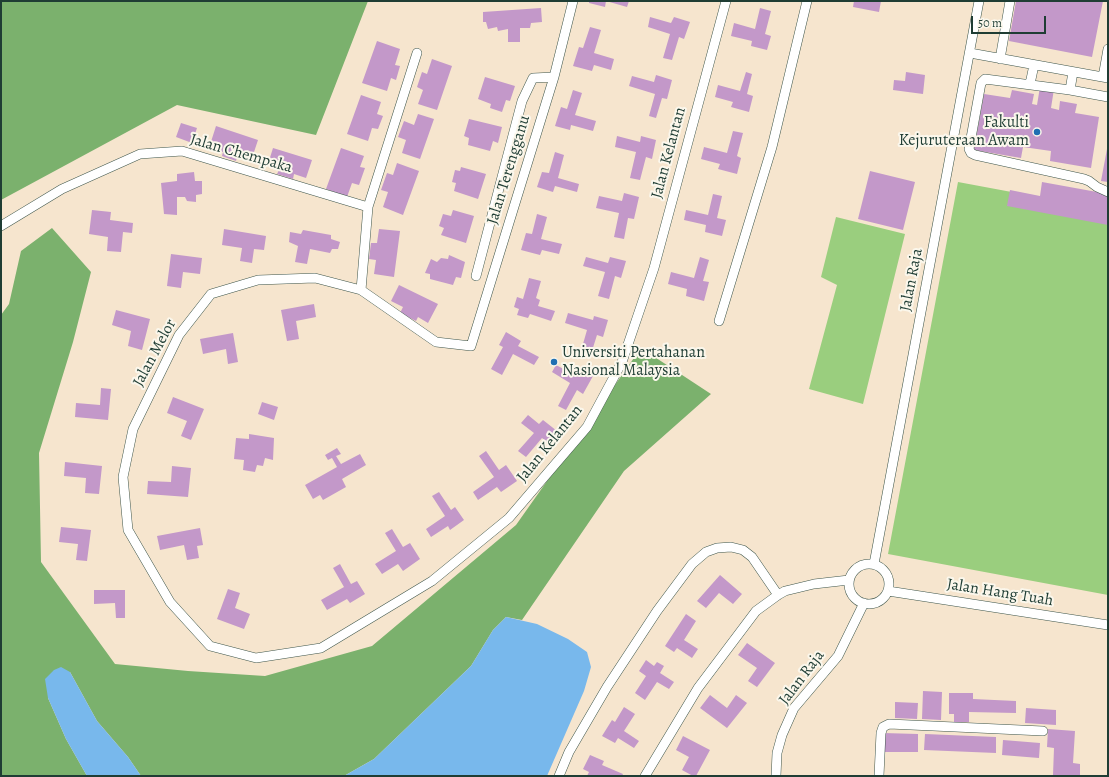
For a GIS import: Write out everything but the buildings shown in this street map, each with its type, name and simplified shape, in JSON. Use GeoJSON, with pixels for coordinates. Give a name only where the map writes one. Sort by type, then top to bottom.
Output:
{"type":"FeatureCollection","features":[{"type":"Feature","properties":{"kind":"street","name":"Jalan Terengganu"},"geometry":{"type":"LineString","coordinates":[[471,346],[554,77],[573,1]]}},
{"type":"Feature","properties":{"kind":"street","name":"Jalan Kelantan"},"geometry":{"type":"LineString","coordinates":[[170,602],[210,646],[256,658],[321,648],[432,581],[509,518],[587,427],[622,362],[654,268],[726,1]]}},
{"type":"Feature","properties":{"kind":"street"},"geometry":{"type":"LineString","coordinates":[[719,321],[772,148],[807,1]]}},
{"type":"Feature","properties":{"kind":"street","name":"Jalan Raja"},"geometry":{"type":"LineString","coordinates":[[874,564],[979,1]]}},
{"type":"Feature","properties":{"kind":"street"},"geometry":{"type":"LineString","coordinates":[[1000,59],[1010,1]]}},
{"type":"Feature","properties":{"kind":"street"},"geometry":{"type":"LineString","coordinates":[[970,54],[1105,78],[1108,49]]}},
{"type":"Feature","properties":{"kind":"street"},"geometry":{"type":"LineString","coordinates":[[361,290],[368,207],[417,53]]}},
{"type":"Feature","properties":{"kind":"street"},"geometry":{"type":"LineString","coordinates":[[1030,84],[1034,65]]}},
{"type":"Feature","properties":{"kind":"street"},"geometry":{"type":"LineString","coordinates":[[1070,90],[1073,72]]}},
{"type":"Feature","properties":{"kind":"street"},"geometry":{"type":"LineString","coordinates":[[476,276],[522,101],[533,78],[554,77]]}},
{"type":"Feature","properties":{"kind":"street"},"geometry":{"type":"LineString","coordinates":[[1108,97],[988,78],[982,80],[969,149],[971,153],[975,155],[1084,179],[1108,192]]}},
{"type":"Feature","properties":{"kind":"street","name":"Jalan Chempaka"},"geometry":{"type":"LineString","coordinates":[[1,226],[62,190],[140,154],[182,151],[368,207]]}},
{"type":"Feature","properties":{"kind":"street","name":"Jalan Melor"},"geometry":{"type":"LineString","coordinates":[[170,602],[128,530],[123,477],[133,429],[179,335],[210,294],[258,280],[315,278],[361,290],[436,342],[471,346]]}},
{"type":"Feature","properties":{"kind":"street"},"geometry":{"type":"LineString","coordinates":[[559,776],[569,752],[607,688],[657,611],[692,564],[706,552],[717,548],[731,547],[743,550],[752,557],[778,595]]}},
{"type":"Feature","properties":{"kind":"street"},"geometry":{"type":"LineString","coordinates":[[874,564],[885,571],[888,577],[888,591],[884,597],[878,601],[872,604],[864,603],[854,597],[849,586],[849,580],[851,574],[861,565],[874,564]]}},
{"type":"Feature","properties":{"kind":"street"},"geometry":{"type":"LineString","coordinates":[[645,776],[698,688],[756,611],[778,595],[799,587],[849,580]]}},
{"type":"Feature","properties":{"kind":"street","name":"Jalan Hang Tuah"},"geometry":{"type":"LineString","coordinates":[[888,591],[1108,625]]}},
{"type":"Feature","properties":{"kind":"street","name":"Jalan Raja"},"geometry":{"type":"LineString","coordinates":[[776,776],[777,753],[782,735],[794,708],[838,656],[864,603]]}},
{"type":"Feature","properties":{"kind":"street"},"geometry":{"type":"LineString","coordinates":[[879,776],[881,733],[884,727],[889,724],[1043,731]]}},
{"type":"Feature","properties":{"kind":"green space"},"geometry":{"type":"Polygon","coordinates":[[[1,1],[368,1],[316,135],[177,105],[1,200],[1,1]]]}},
{"type":"Feature","properties":{"kind":"green space"},"geometry":{"type":"Polygon","coordinates":[[[958,182],[1108,210],[1108,595],[888,554],[958,182]]]}},
{"type":"Feature","properties":{"kind":"green space"},"geometry":{"type":"Polygon","coordinates":[[[836,217],[905,234],[863,404],[809,389],[837,285],[821,277],[836,217]]]}},
{"type":"Feature","properties":{"kind":"green space"},"geometry":{"type":"Polygon","coordinates":[[[52,228],[91,272],[73,342],[39,453],[41,562],[115,664],[265,676],[372,646],[516,525],[641,348],[711,394],[624,471],[522,620],[506,617],[493,630],[471,666],[374,759],[344,776],[141,776],[128,757],[97,721],[70,672],[48,698],[66,739],[87,776],[1,776],[1,315],[9,304],[21,251],[52,228]]]}},
{"type":"Feature","properties":{"kind":"water"},"geometry":{"type":"Polygon","coordinates":[[[506,617],[537,624],[568,639],[587,652],[591,667],[584,691],[547,776],[344,776],[374,759],[471,666],[493,630],[506,617]]]}},
{"type":"Feature","properties":{"kind":"water"},"geometry":{"type":"Polygon","coordinates":[[[61,667],[70,672],[97,721],[128,757],[141,776],[87,776],[66,739],[48,698],[45,679],[54,670],[61,667]]]}},
{"type":"Feature","properties":{"kind":"place","name":"Fakulti Kejuruteraan Awam"},"geometry":{"type":"Point","coordinates":[1037,132]}},
{"type":"Feature","properties":{"kind":"place","name":"Universiti Pertahanan Nasional Malaysia"},"geometry":{"type":"Point","coordinates":[554,362]}}]}
